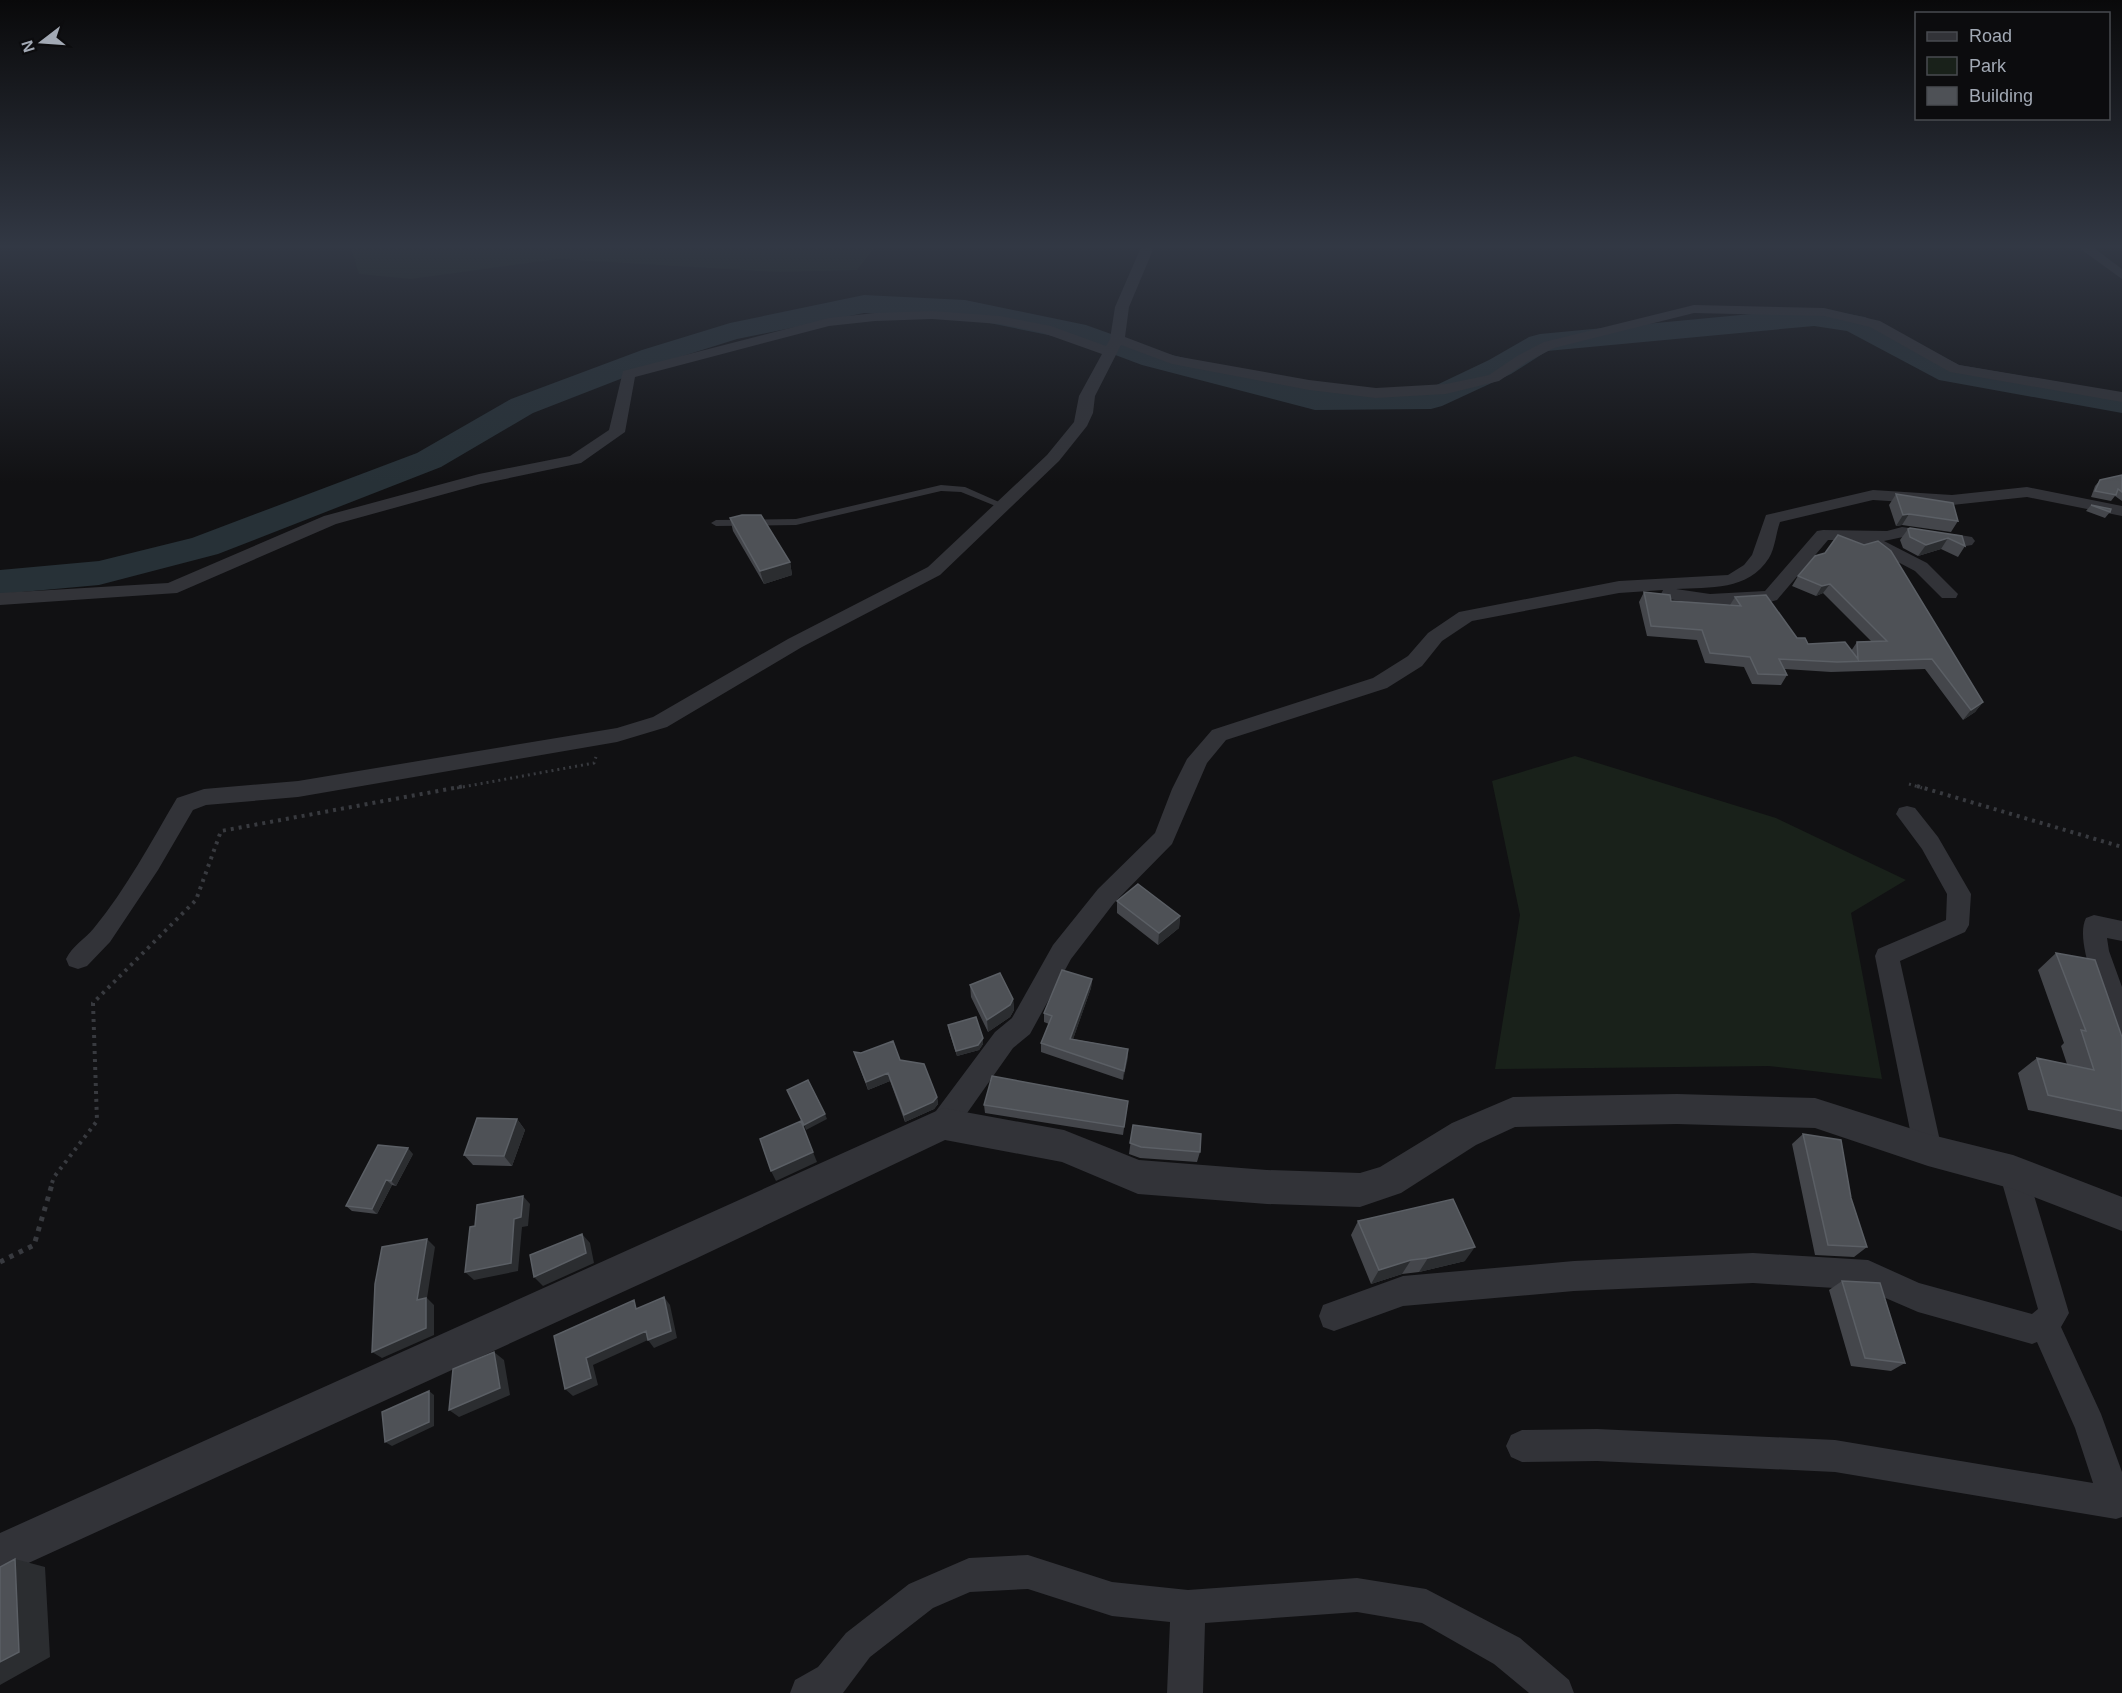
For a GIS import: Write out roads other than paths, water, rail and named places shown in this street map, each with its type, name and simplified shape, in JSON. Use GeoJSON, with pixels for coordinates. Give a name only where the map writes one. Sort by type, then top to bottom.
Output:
{"type":"FeatureCollection","features":[{"type":"Feature","properties":{"kind":"street"},"geometry":{"type":"LineString","coordinates":[[0,599],[171,589],[330,520],[479,479],[575,460],[617,432],[628,374],[821,324]]}},
{"type":"Feature","properties":{"kind":"street"},"geometry":{"type":"LineString","coordinates":[[1020,324],[1172,360],[1309,385],[1376,393],[1446,390],[1494,378],[1522,359],[1549,345],[1634,324]]}},
{"type":"Feature","properties":{"kind":"street"},"geometry":{"type":"LineString","coordinates":[[78,959],[102,935],[185,804],[204,797],[298,789],[617,735],[660,722],[795,643],[934,571],[1053,459],[1081,423],[1087,396],[1113,345],[1118,324]]}},
{"type":"Feature","properties":{"kind":"street"},"geometry":{"type":"LineString","coordinates":[[1875,324],[1955,369],[2122,397]]}},
{"type":"Feature","properties":{"kind":"street"},"geometry":{"type":"LineString","coordinates":[[0,1555],[682,1246],[944,1124],[1004,1040],[1021,1026],[1042,984],[1077,933],[1106,896],[1164,838],[1198,759],[1219,735],[1380,683],[1415,661],[1435,637],[1466,616],[1618,587],[1732,580],[1750,569],[1761,556],[1772,519],[1873,495],[1952,500],[2027,492],[2122,511]]}},
{"type":"Feature","properties":{"kind":"street"},"geometry":{"type":"LineString","coordinates":[[1618,587],[1710,600],[1770,596],[1823,535],[1888,536],[1902,532],[1966,541]]}},
{"type":"Feature","properties":{"kind":"street"},"geometry":{"type":"LineString","coordinates":[[1855,535],[1921,567],[1949,594]]}},
{"type":"Feature","properties":{"kind":"street"},"geometry":{"type":"LineString","coordinates":[[1907,814],[1930,843],[1959,894],[1957,925],[1887,956],[1928,1150]]}},
{"type":"Feature","properties":{"kind":"street"},"geometry":{"type":"LineString","coordinates":[[2122,931],[2094,925],[2097,951],[2122,1023]]}},
{"type":"Feature","properties":{"kind":"street"},"geometry":{"type":"LineString","coordinates":[[944,1124],[1064,1146],[1138,1177],[1267,1187],[1360,1190],[1389,1181],[1464,1134],[1513,1112],[1677,1109],[1815,1113],[1928,1150],[2013,1172],[2122,1214]]}},
{"type":"Feature","properties":{"kind":"street"},"geometry":{"type":"LineString","coordinates":[[1334,1316],[1403,1291],[1574,1275],[1754,1268],[1868,1275],[1918,1297],[2032,1329],[2044,1324],[2054,1313],[2013,1172]]}},
{"type":"Feature","properties":{"kind":"street"},"geometry":{"type":"LineString","coordinates":[[1522,1446],[1598,1445],[1835,1456],[2116,1503],[2090,1425],[2044,1324]]}},
{"type":"Feature","properties":{"kind":"street"},"geometry":{"type":"LineString","coordinates":[[808,1693],[831,1680],[858,1645],[921,1596],[969,1575],[1028,1572],[1112,1599],[1188,1607],[1357,1595],[1426,1606],[1507,1651],[1556,1693]]}},
{"type":"Feature","properties":{"kind":"street"},"geometry":{"type":"LineString","coordinates":[[1185,1693],[1188,1607]]}},
{"type":"Feature","properties":{"kind":"lane"},"geometry":{"type":"LineString","coordinates":[[716,523],[796,522],[942,488],[962,489],[1003,506]]}},
{"type":"Feature","properties":{"kind":"waterway"},"geometry":{"type":"LineString","coordinates":[[0,582],[99,573],[205,546],[429,460],[522,406],[653,356],[730,332],[768,324]]}},
{"type":"Feature","properties":{"kind":"waterway"},"geometry":{"type":"LineString","coordinates":[[1038,324],[1086,334],[1153,359],[1315,400],[1431,399],[1500,367],[1540,343],[1740,324]]}},
{"type":"Feature","properties":{"kind":"waterway"},"geometry":{"type":"LineString","coordinates":[[1857,324],[1950,373],[2122,403]]}}]}
